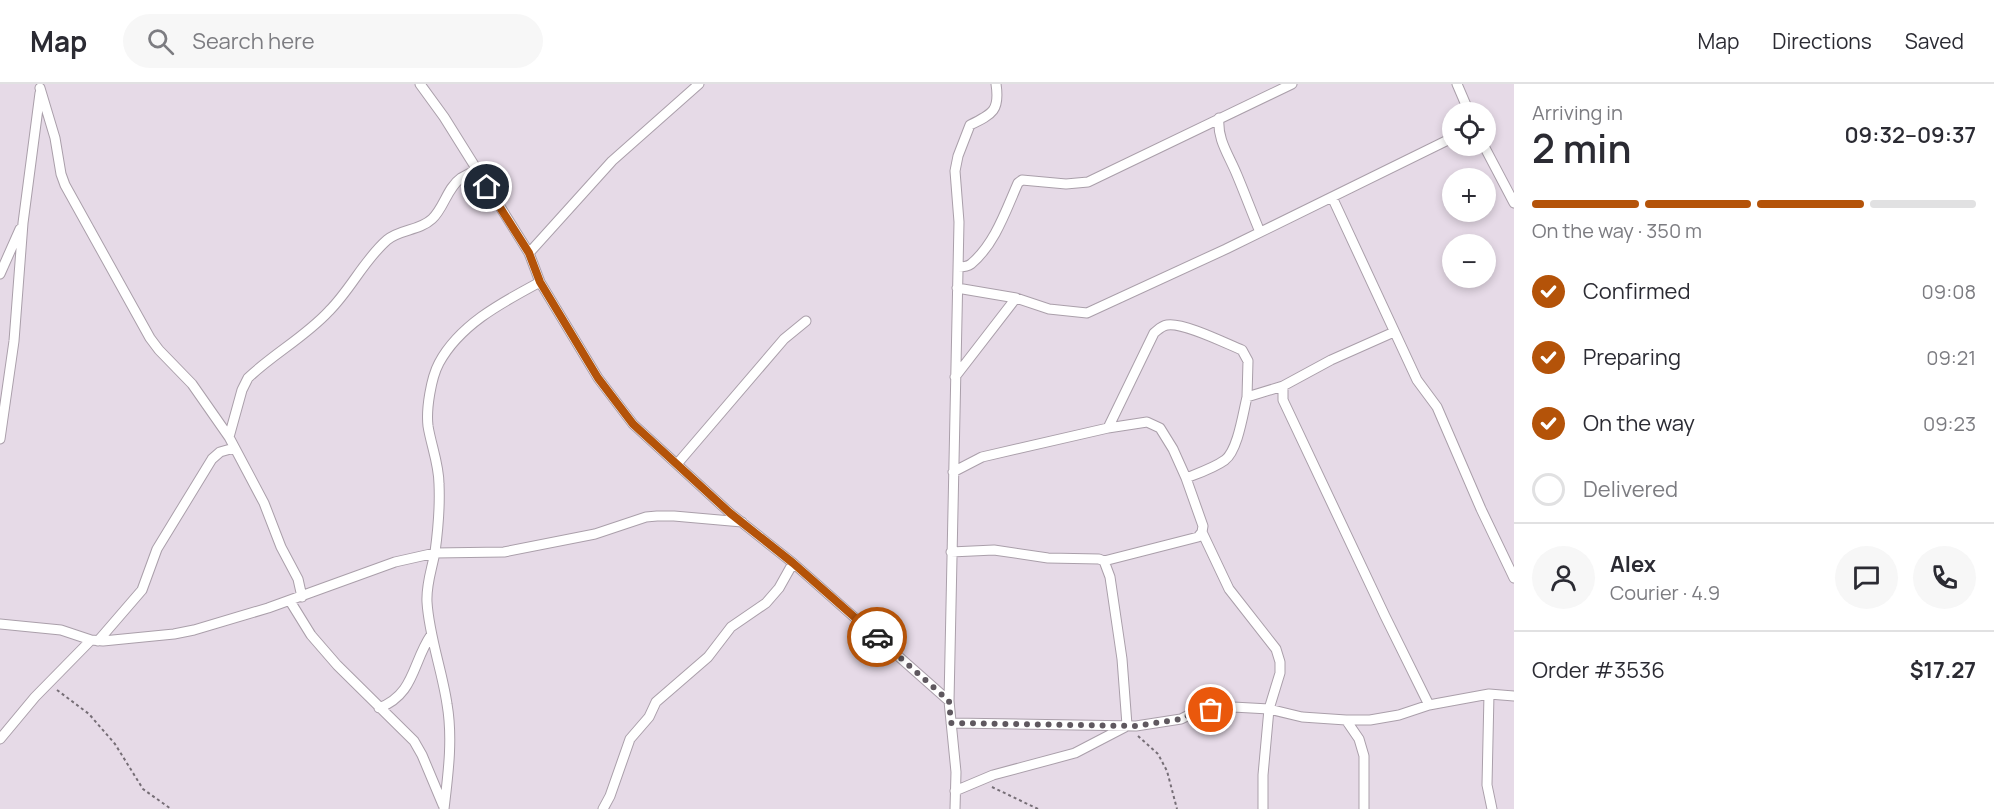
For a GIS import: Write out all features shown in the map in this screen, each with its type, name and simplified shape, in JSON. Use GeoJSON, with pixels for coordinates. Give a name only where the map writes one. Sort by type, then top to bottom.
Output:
{"type":"FeatureCollection","features":[{"type":"Feature","properties":{"kind":"street"},"geometry":{"type":"LineString","coordinates":[[420,84],[444,117],[529,253],[540,282],[598,378],[633,424],[742,522],[793,563],[949,701]]}},
{"type":"Feature","properties":{"kind":"street"},"geometry":{"type":"LineString","coordinates":[[529,253],[612,161],[699,84]]}},
{"type":"Feature","properties":{"kind":"street"},"geometry":{"type":"LineString","coordinates":[[956,809],[949,701],[959,222],[955,182],[958,156],[970,125],[989,116],[998,100],[996,84]]}},
{"type":"Feature","properties":{"kind":"street"},"geometry":{"type":"LineString","coordinates":[[958,267],[970,264],[989,242],[1018,183],[1022,180],[1066,184],[1088,183],[1292,84]]}},
{"type":"Feature","properties":{"kind":"street"},"geometry":{"type":"LineString","coordinates":[[1457,84],[1465,102]]}},
{"type":"Feature","properties":{"kind":"street"},"geometry":{"type":"LineString","coordinates":[[0,439],[14,341],[23,224],[40,86]]}},
{"type":"Feature","properties":{"kind":"street"},"geometry":{"type":"LineString","coordinates":[[40,86],[55,138],[61,174],[70,197],[101,247],[150,338],[192,384],[229,437],[264,503],[281,547],[298,579],[302,597]]}},
{"type":"Feature","properties":{"kind":"street"},"geometry":{"type":"LineString","coordinates":[[1219,118],[1220,139],[1236,171],[1260,232]]}},
{"type":"Feature","properties":{"kind":"street"},"geometry":{"type":"LineString","coordinates":[[957,288],[1016,298],[1049,309],[1087,313],[1226,249],[1442,143]]}},
{"type":"Feature","properties":{"kind":"street"},"geometry":{"type":"LineString","coordinates":[[1489,156],[1514,203]]}},
{"type":"Feature","properties":{"kind":"street"},"geometry":{"type":"LineString","coordinates":[[229,437],[242,390],[248,378],[329,312],[375,251],[394,235],[423,226],[430,221],[454,185],[461,178],[477,170]]}},
{"type":"Feature","properties":{"kind":"street"},"geometry":{"type":"LineString","coordinates":[[1332,197],[1417,380],[1437,407],[1514,578]]}},
{"type":"Feature","properties":{"kind":"street"},"geometry":{"type":"LineString","coordinates":[[0,274],[23,224]]}},
{"type":"Feature","properties":{"kind":"street"},"geometry":{"type":"LineString","coordinates":[[444,808],[448,784],[449,722],[441,669],[431,635],[427,587],[435,553],[439,484],[438,465],[428,428],[433,378],[449,348],[469,326],[517,294],[540,282]]}},
{"type":"Feature","properties":{"kind":"street"},"geometry":{"type":"LineString","coordinates":[[956,377],[1016,298]]}},
{"type":"Feature","properties":{"kind":"street"},"geometry":{"type":"LineString","coordinates":[[677,464],[784,339],[806,321]]}},
{"type":"Feature","properties":{"kind":"street"},"geometry":{"type":"LineString","coordinates":[[1108,428],[1154,333],[1161,327],[1174,325],[1201,333],[1242,350],[1248,361],[1247,397],[1235,444],[1225,460],[1186,478]]}},
{"type":"Feature","properties":{"kind":"street"},"geometry":{"type":"LineString","coordinates":[[1247,397],[1283,386],[1331,360],[1394,332]]}},
{"type":"Feature","properties":{"kind":"street"},"geometry":{"type":"LineString","coordinates":[[1283,386],[1283,400],[1292,423],[1429,705]]}},
{"type":"Feature","properties":{"kind":"street"},"geometry":{"type":"LineString","coordinates":[[951,552],[994,550],[1048,558],[1104,561],[1198,537],[1203,526],[1173,449],[1160,428],[1147,422],[1108,428],[982,457],[953,472]]}},
{"type":"Feature","properties":{"kind":"street"},"geometry":{"type":"LineString","coordinates":[[0,739],[47,684],[95,640],[142,590],[157,549],[212,459],[220,452],[234,448]]}},
{"type":"Feature","properties":{"kind":"street"},"geometry":{"type":"LineString","coordinates":[[0,624],[61,630],[95,640],[112,641],[194,630],[302,597],[395,561],[435,553],[504,552],[596,534],[646,517],[674,516],[742,522]]}},
{"type":"Feature","properties":{"kind":"street"},"geometry":{"type":"LineString","coordinates":[[1202,532],[1229,589],[1276,649],[1280,662],[1280,673],[1269,709],[1263,775],[1263,809]]}},
{"type":"Feature","properties":{"kind":"street"},"geometry":{"type":"LineString","coordinates":[[1104,561],[1110,577],[1122,659],[1127,726]]}},
{"type":"Feature","properties":{"kind":"street"},"geometry":{"type":"LineString","coordinates":[[603,809],[610,796],[630,739],[649,717],[660,697],[708,657],[730,627],[770,598],[779,588],[793,563]]}},
{"type":"Feature","properties":{"kind":"street"},"geometry":{"type":"LineString","coordinates":[[290,601],[310,635],[379,708],[405,730],[414,741],[444,808]]}},
{"type":"Feature","properties":{"kind":"street"},"geometry":{"type":"LineString","coordinates":[[379,708],[394,701],[403,693],[424,645],[431,635]]}},
{"type":"Feature","properties":{"kind":"street"},"geometry":{"type":"LineString","coordinates":[[1490,694],[1487,785],[1492,809]]}},
{"type":"Feature","properties":{"kind":"street"},"geometry":{"type":"LineString","coordinates":[[951,723],[1136,726],[1181,719],[1191,714],[1226,707],[1269,709],[1302,717],[1370,720],[1400,715],[1429,705],[1490,694],[1514,696]]}},
{"type":"Feature","properties":{"kind":"street"},"geometry":{"type":"LineString","coordinates":[[1346,720],[1359,739],[1364,756],[1364,809]]}},
{"type":"Feature","properties":{"kind":"street"},"geometry":{"type":"LineString","coordinates":[[955,791],[1002,772],[1075,753],[1127,726]]}},
{"type":"Feature","properties":{"kind":"path"},"geometry":{"type":"LineString","coordinates":[[47,684],[60,691],[89,714],[115,744],[143,789],[171,809]]}},
{"type":"Feature","properties":{"kind":"path"},"geometry":{"type":"LineString","coordinates":[[1127,726],[1158,754],[1167,771],[1177,809]]}},
{"type":"Feature","properties":{"kind":"path"},"geometry":{"type":"LineString","coordinates":[[979,781],[1038,809]]}},
{"type":"Feature","properties":{"kind":"way so far"},"geometry":{"type":"LineString","coordinates":[[877,637],[949,701],[951,723],[1136,726],[1181,719],[1191,714],[1211,710]]}},
{"type":"Feature","properties":{"kind":"route"},"geometry":{"type":"LineString","coordinates":[[487,187],[529,253],[540,282],[598,378],[633,424],[730,513],[793,563],[877,637]]}}]}
